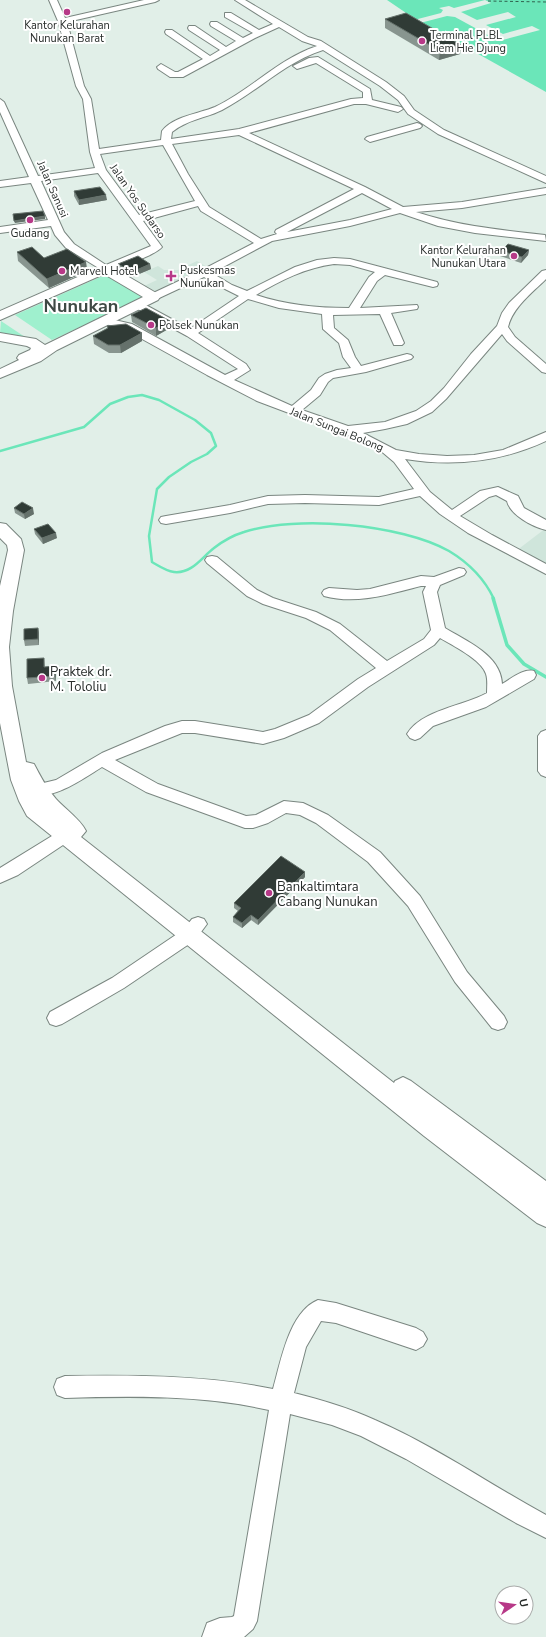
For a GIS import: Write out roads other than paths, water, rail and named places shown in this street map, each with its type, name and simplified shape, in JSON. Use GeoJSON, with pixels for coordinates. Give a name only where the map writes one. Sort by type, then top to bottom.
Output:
{"type":"FeatureCollection","features":[{"type":"Feature","properties":{"kind":"main road"},"geometry":{"type":"LineString","coordinates":[[1,316],[105,269],[153,297]]}},
{"type":"Feature","properties":{"kind":"main road"},"geometry":{"type":"LineString","coordinates":[[0,374],[36,358],[52,347],[153,297]]}},
{"type":"Feature","properties":{"kind":"main road"},"geometry":{"type":"LineString","coordinates":[[1,316],[52,347]]}},
{"type":"Feature","properties":{"kind":"main road"},"geometry":{"type":"LineString","coordinates":[[0,337],[31,342],[39,348],[36,353],[0,369]]}},
{"type":"Feature","properties":{"kind":"main road"},"geometry":{"type":"LineString","coordinates":[[0,516],[21,537],[24,544],[10,582],[14,637],[15,692],[28,773],[37,790],[80,834],[432,1128],[514,1181],[546,1196]]}},
{"type":"Feature","properties":{"kind":"main road"},"geometry":{"type":"LineString","coordinates":[[0,528],[16,546],[2,627],[0,648],[4,691],[19,778],[27,798],[34,810],[194,929]]}},
{"type":"Feature","properties":{"kind":"main road"},"geometry":{"type":"LineString","coordinates":[[514,1181],[546,1215]]}},
{"type":"Feature","properties":{"kind":"street","name":"Jalan Yos Sudarso"},"geometry":{"type":"LineString","coordinates":[[53,0],[62,21],[80,86],[87,99],[95,152],[101,170],[157,247],[146,253],[105,269]]}},
{"type":"Feature","properties":{"kind":"street"},"geometry":{"type":"LineString","coordinates":[[62,21],[155,0]]}},
{"type":"Feature","properties":{"kind":"street"},"geometry":{"type":"LineString","coordinates":[[238,0],[388,87],[401,98],[404,112]]}},
{"type":"Feature","properties":{"kind":"street"},"geometry":{"type":"LineString","coordinates":[[228,15],[259,33]]}},
{"type":"Feature","properties":{"kind":"street"},"geometry":{"type":"LineString","coordinates":[[214,24],[242,41]]}},
{"type":"Feature","properties":{"kind":"street"},"geometry":{"type":"LineString","coordinates":[[161,67],[173,75],[178,76],[242,41],[279,24]]}},
{"type":"Feature","properties":{"kind":"street"},"geometry":{"type":"LineString","coordinates":[[192,28],[225,50]]}},
{"type":"Feature","properties":{"kind":"street"},"geometry":{"type":"LineString","coordinates":[[169,32],[209,59]]}},
{"type":"Feature","properties":{"kind":"street"},"geometry":{"type":"LineString","coordinates":[[237,101],[242,95],[314,45]]}},
{"type":"Feature","properties":{"kind":"street"},"geometry":{"type":"LineString","coordinates":[[314,45],[377,86],[417,126],[444,141],[534,173],[546,180]]}},
{"type":"Feature","properties":{"kind":"street"},"geometry":{"type":"LineString","coordinates":[[368,100],[368,93],[363,88],[318,60],[314,60],[302,64],[237,101],[170,127],[167,131],[166,142],[200,203],[210,213],[265,241],[350,223],[401,210],[462,205],[546,191]]}},
{"type":"Feature","properties":{"kind":"street"},"geometry":{"type":"LineString","coordinates":[[95,152],[240,132],[354,101],[368,100],[382,106],[404,112],[470,149],[546,185]]}},
{"type":"Feature","properties":{"kind":"street","name":"Jalan Sanusi"},"geometry":{"type":"LineString","coordinates":[[0,102],[2,112],[65,242],[105,269]]}},
{"type":"Feature","properties":{"kind":"street"},"geometry":{"type":"LineString","coordinates":[[370,139],[417,126]]}},
{"type":"Feature","properties":{"kind":"street"},"geometry":{"type":"LineString","coordinates":[[240,132],[362,189],[401,210],[452,226],[545,238]]}},
{"type":"Feature","properties":{"kind":"street"},"geometry":{"type":"LineString","coordinates":[[0,184],[101,170]]}},
{"type":"Feature","properties":{"kind":"street"},"geometry":{"type":"LineString","coordinates":[[153,297],[204,273],[265,241],[283,229],[362,189]]}},
{"type":"Feature","properties":{"kind":"street"},"geometry":{"type":"LineString","coordinates":[[137,219],[200,203]]}},
{"type":"Feature","properties":{"kind":"street"},"geometry":{"type":"LineString","coordinates":[[0,230],[54,222]]}},
{"type":"Feature","properties":{"kind":"street"},"geometry":{"type":"LineString","coordinates":[[191,334],[247,295],[281,277],[330,261],[344,261],[433,284]]}},
{"type":"Feature","properties":{"kind":"street"},"geometry":{"type":"LineString","coordinates":[[353,311],[373,280],[382,272]]}},
{"type":"Feature","properties":{"kind":"street"},"geometry":{"type":"LineString","coordinates":[[204,273],[233,290],[302,310],[328,312],[384,310],[412,307]]}},
{"type":"Feature","properties":{"kind":"street"},"geometry":{"type":"LineString","coordinates":[[344,430],[374,427],[400,421],[420,414],[452,386],[478,352],[502,327],[504,318],[508,313],[544,278]]}},
{"type":"Feature","properties":{"kind":"street"},"geometry":{"type":"LineString","coordinates":[[138,305],[191,334],[242,366],[244,370],[225,380]]}},
{"type":"Feature","properties":{"kind":"street"},"geometry":{"type":"LineString","coordinates":[[384,310],[398,343]]}},
{"type":"Feature","properties":{"kind":"street"},"geometry":{"type":"LineString","coordinates":[[328,312],[327,317],[329,329],[344,342],[350,357],[358,370]]}},
{"type":"Feature","properties":{"kind":"street","name":"Jalan Sungai Bolong"},"geometry":{"type":"LineString","coordinates":[[111,318],[260,398],[344,430],[383,447],[393,453],[422,491],[438,506],[481,534],[546,570]]}},
{"type":"Feature","properties":{"kind":"street"},"geometry":{"type":"LineString","coordinates":[[502,327],[511,339],[546,370]]}},
{"type":"Feature","properties":{"kind":"street"},"geometry":{"type":"LineString","coordinates":[[293,411],[316,392],[323,380],[329,376],[407,357]]}},
{"type":"Feature","properties":{"kind":"street"},"geometry":{"type":"LineString","coordinates":[[393,453],[433,459],[488,457],[515,450],[546,436]]}},
{"type":"Feature","properties":{"kind":"street"},"geometry":{"type":"LineString","coordinates":[[166,520],[230,509],[268,500],[305,499],[379,501],[422,491]]}},
{"type":"Feature","properties":{"kind":"street"},"geometry":{"type":"LineString","coordinates":[[452,516],[485,494],[498,491],[513,499],[515,506],[519,511],[546,526]]}},
{"type":"Feature","properties":{"kind":"street"},"geometry":{"type":"LineString","coordinates":[[212,560],[252,593],[268,601],[311,615],[335,627],[387,669]]}},
{"type":"Feature","properties":{"kind":"street"},"geometry":{"type":"LineString","coordinates":[[329,593],[357,595],[370,594],[421,581],[435,582],[459,572]]}},
{"type":"Feature","properties":{"kind":"street"},"geometry":{"type":"LineString","coordinates":[[435,582],[430,592],[438,631],[473,652],[487,664],[493,675],[494,695]]}},
{"type":"Feature","properties":{"kind":"street"},"geometry":{"type":"LineString","coordinates":[[37,790],[60,785],[102,760],[158,733],[182,727],[263,738],[279,734],[314,719],[363,683],[429,642],[438,631]]}},
{"type":"Feature","properties":{"kind":"street"},"geometry":{"type":"LineString","coordinates":[[415,734],[428,722],[456,713],[494,695],[529,674]]}},
{"type":"Feature","properties":{"kind":"street"},"geometry":{"type":"LineString","coordinates":[[546,736],[546,771]]}},
{"type":"Feature","properties":{"kind":"street"},"geometry":{"type":"LineString","coordinates":[[102,760],[152,788],[245,822],[253,822],[262,819],[284,807],[303,808],[322,819],[374,857],[414,901],[461,977],[498,1022]]}},
{"type":"Feature","properties":{"kind":"street"},"geometry":{"type":"LineString","coordinates":[[0,876],[12,870],[66,835]]}},
{"type":"Feature","properties":{"kind":"street"},"geometry":{"type":"LineString","coordinates":[[56,1018],[118,983],[194,929]]}},
{"type":"Feature","properties":{"kind":"street"},"geometry":{"type":"LineString","coordinates":[[214,1637],[215,1631],[234,1630],[241,1627],[245,1621],[281,1401],[296,1344],[311,1316],[318,1310],[336,1313],[416,1339]]}},
{"type":"Feature","properties":{"kind":"street"},"geometry":{"type":"LineString","coordinates":[[65,1387],[128,1385],[219,1391],[281,1401],[329,1413],[368,1428],[398,1443],[546,1527]]}},
{"type":"Feature","properties":{"kind":"waterway"},"geometry":{"type":"LineString","coordinates":[[0,451],[84,427],[110,404],[128,397],[142,395],[159,400],[195,420],[211,433],[216,446],[207,454],[191,462],[169,477],[157,489],[149,536],[152,562],[168,571],[180,572],[191,568],[221,543],[244,532],[266,527],[291,524],[319,523],[348,525],[404,534],[429,542],[449,551],[469,566],[481,578],[494,599]]}},
{"type":"Feature","properties":{"kind":"waterway"},"geometry":{"type":"LineString","coordinates":[[493,598],[507,645],[524,664],[546,677]]}},
{"type":"Feature","properties":{"kind":"place","name":"Kantor Kelurahan Nunukan Barat"},"geometry":{"type":"Point","coordinates":[67,12]}},
{"type":"Feature","properties":{"kind":"place","name":"Terminal PLBL Liem Hie Djung"},"geometry":{"type":"Point","coordinates":[422,41]}},
{"type":"Feature","properties":{"kind":"place","name":"Gudang"},"geometry":{"type":"Point","coordinates":[30,220]}},
{"type":"Feature","properties":{"kind":"place","name":"Kantor Kelurahan Nunukan Utara"},"geometry":{"type":"Point","coordinates":[514,256]}},
{"type":"Feature","properties":{"kind":"place","name":"Marvell Hotel"},"geometry":{"type":"Point","coordinates":[62,271]}},
{"type":"Feature","properties":{"kind":"place","name":"Puskesmas Nunukan"},"geometry":{"type":"Point","coordinates":[171,276]}},
{"type":"Feature","properties":{"kind":"place","name":"Polsek Nunukan"},"geometry":{"type":"Point","coordinates":[151,325]}},
{"type":"Feature","properties":{"kind":"place","name":"Praktek dr. M. Tololiu"},"geometry":{"type":"Point","coordinates":[42,678]}},
{"type":"Feature","properties":{"kind":"place","name":"Bankaltimtara Cabang Nunukan"},"geometry":{"type":"Point","coordinates":[269,893]}},
{"type":"Feature","properties":{"kind":"district","name":"Nunukan"},"geometry":{"type":"Point","coordinates":[81,306]}}]}
